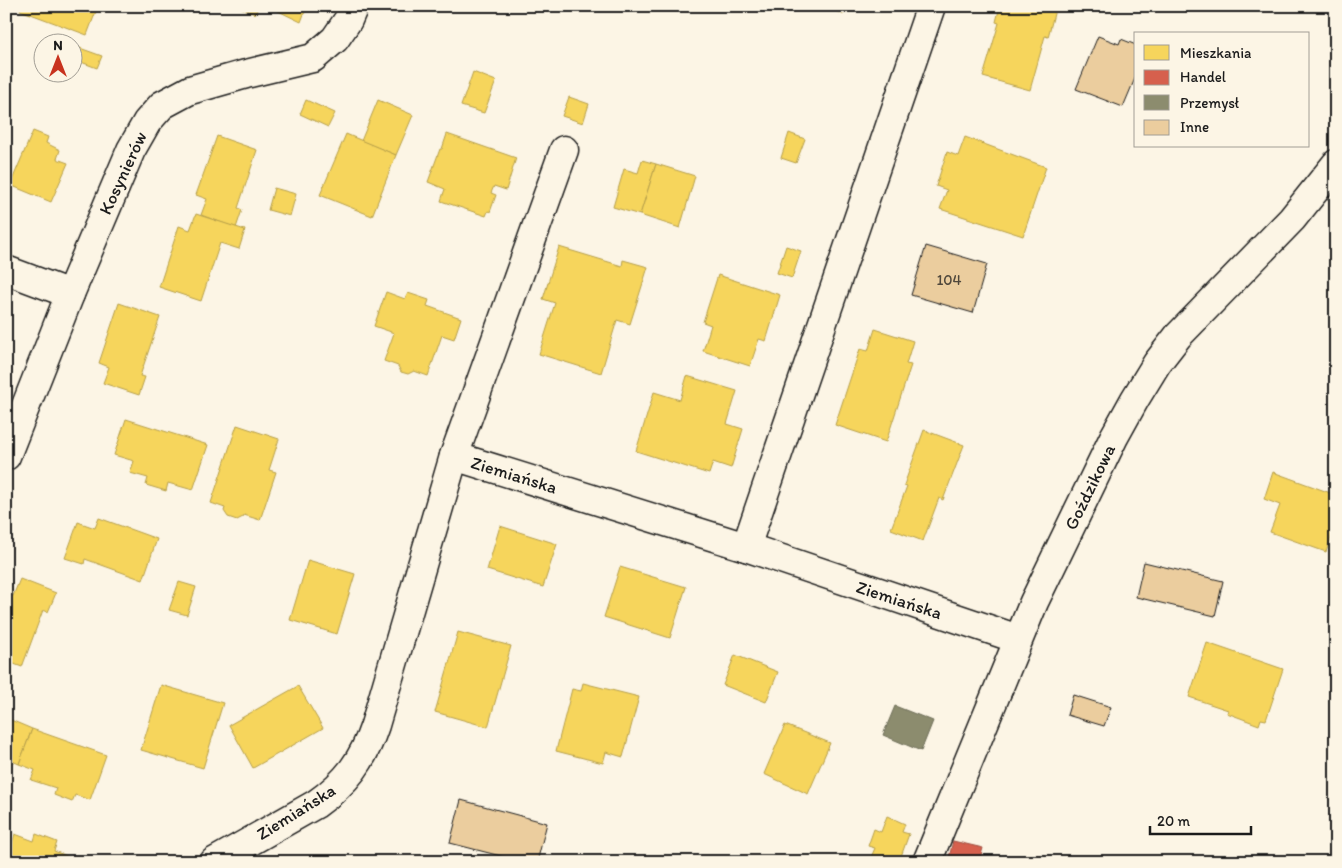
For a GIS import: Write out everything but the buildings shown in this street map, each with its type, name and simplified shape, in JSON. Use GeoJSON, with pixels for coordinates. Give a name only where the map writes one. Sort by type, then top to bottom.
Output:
{"type":"FeatureCollection","features":[{"type":"Feature","properties":{"kind":"street","name":"Kosynierów"},"geometry":{"type":"LineString","coordinates":[[6,456],[70,294],[131,150],[147,122],[162,105],[190,90],[313,58],[334,40],[348,20],[354,6]]}},
{"type":"Feature","properties":{"kind":"street"},"geometry":{"type":"LineString","coordinates":[[746,547],[931,6]]}},
{"type":"Feature","properties":{"kind":"street"},"geometry":{"type":"LineString","coordinates":[[454,456],[564,150]]}},
{"type":"Feature","properties":{"kind":"street","name":"Goździkowa"},"geometry":{"type":"LineString","coordinates":[[927,862],[1034,602],[1114,437],[1157,363],[1178,336],[1292,219],[1336,164]]}},
{"type":"Feature","properties":{"kind":"street"},"geometry":{"type":"LineString","coordinates":[[6,270],[70,294]]}},
{"type":"Feature","properties":{"kind":"street","name":"Ziemiańska"},"geometry":{"type":"LineString","coordinates":[[214,862],[316,804],[344,781],[359,762],[366,750],[375,725],[454,456],[746,547],[1018,640]]}}]}
